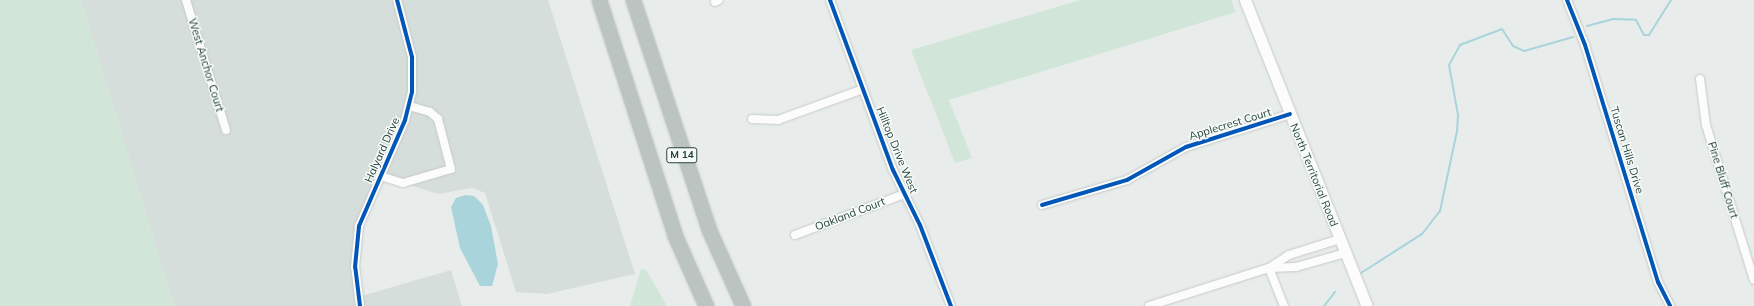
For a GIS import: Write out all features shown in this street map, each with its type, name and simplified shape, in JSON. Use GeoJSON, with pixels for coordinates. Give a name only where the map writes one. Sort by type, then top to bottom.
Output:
{"type":"FeatureCollection","features":[{"type":"Feature","properties":{"kind":"highway","name":"M 14"},"geometry":{"type":"LineString","coordinates":[[599,0],[675,236],[706,306]]}},
{"type":"Feature","properties":{"kind":"highway","name":"M 14"},"geometry":{"type":"LineString","coordinates":[[633,0],[709,230],[743,306]]}},
{"type":"Feature","properties":{"kind":"main road","name":"North Territorial Road"},"geometry":{"type":"LineString","coordinates":[[1245,0],[1367,306]]}},
{"type":"Feature","properties":{"kind":"street","name":"West Anchor Court"},"geometry":{"type":"LineString","coordinates":[[186,0],[226,130]]}},
{"type":"Feature","properties":{"kind":"street","name":"Halyard Drive"},"geometry":{"type":"LineString","coordinates":[[360,306],[355,278],[357,237],[380,176],[410,106],[412,57],[397,0]]}},
{"type":"Feature","properties":{"kind":"street","name":"Hilltop Drive West"},"geometry":{"type":"LineString","coordinates":[[830,0],[904,194],[951,306]]}},
{"type":"Feature","properties":{"kind":"street","name":"Tuscan Hills Drive"},"geometry":{"type":"LineString","coordinates":[[1566,0],[1580,30],[1658,282],[1670,306]]}},
{"type":"Feature","properties":{"kind":"street","name":"Pine Bluff Court"},"geometry":{"type":"LineString","coordinates":[[1700,79],[1706,125],[1754,280]]}},
{"type":"Feature","properties":{"kind":"street"},"geometry":{"type":"LineString","coordinates":[[752,119],[778,120],[863,89]]}},
{"type":"Feature","properties":{"kind":"street"},"geometry":{"type":"LineString","coordinates":[[380,176],[403,183],[451,169],[438,119],[430,112],[410,106]]}},
{"type":"Feature","properties":{"kind":"street","name":"Applecrest Court"},"geometry":{"type":"LineString","coordinates":[[1042,205],[1127,180],[1186,147],[1290,114]]}},
{"type":"Feature","properties":{"kind":"street","name":"Oakland Court"},"geometry":{"type":"LineString","coordinates":[[795,235],[904,194]]}},
{"type":"Feature","properties":{"kind":"street"},"geometry":{"type":"LineString","coordinates":[[1269,268],[1289,255],[1340,239]]}},
{"type":"Feature","properties":{"kind":"street"},"geometry":{"type":"LineString","coordinates":[[1149,306],[1269,268],[1296,267],[1345,253]]}},
{"type":"Feature","properties":{"kind":"street"},"geometry":{"type":"LineString","coordinates":[[1269,268],[1284,306]]}},
{"type":"Feature","properties":{"kind":"shaded area"},"geometry":{"type":"Polygon","coordinates":[[[81,0],[548,0],[635,274],[547,294],[516,292],[485,193],[472,188],[438,194],[381,176],[359,226],[358,297],[451,270],[462,306],[174,306],[81,0]]]}},
{"type":"Feature","properties":{"kind":"green space"},"geometry":{"type":"Polygon","coordinates":[[[0,0],[81,0],[174,306],[0,306],[0,0]]]}},
{"type":"Feature","properties":{"kind":"green space"},"geometry":{"type":"Polygon","coordinates":[[[1080,0],[1231,0],[1236,12],[949,100],[972,158],[955,163],[911,50],[1080,0]]]}},
{"type":"Feature","properties":{"kind":"green space"},"geometry":{"type":"Polygon","coordinates":[[[641,269],[646,270],[667,306],[630,306],[641,269]]]}},
{"type":"Feature","properties":{"kind":"water"},"geometry":{"type":"Polygon","coordinates":[[[465,195],[474,196],[483,205],[491,226],[498,264],[492,286],[480,286],[460,248],[451,207],[456,198],[465,195]]]}},
{"type":"Feature","properties":{"kind":"waterway"},"geometry":{"type":"LineString","coordinates":[[1587,26],[1613,19],[1636,20],[1644,35],[1649,35],[1671,0]]}},
{"type":"Feature","properties":{"kind":"waterway"},"geometry":{"type":"LineString","coordinates":[[1361,273],[1422,234],[1440,211],[1457,131],[1458,115],[1449,65],[1460,45],[1502,29],[1513,46],[1524,51],[1573,37]]}},
{"type":"Feature","properties":{"kind":"waterway"},"geometry":{"type":"LineString","coordinates":[[1324,306],[1335,292]]}},
{"type":"Feature","properties":{"kind":"cycle path"},"geometry":{"type":"LineString","coordinates":[[360,306],[355,267],[359,226],[405,120],[412,92],[412,57],[397,0]]}},
{"type":"Feature","properties":{"kind":"cycle path"},"geometry":{"type":"LineString","coordinates":[[830,0],[893,170],[920,225],[951,306]]}},
{"type":"Feature","properties":{"kind":"cycle path"},"geometry":{"type":"LineString","coordinates":[[1567,0],[1585,45],[1658,282],[1670,306]]}},
{"type":"Feature","properties":{"kind":"cycle path"},"geometry":{"type":"LineString","coordinates":[[1042,205],[1127,180],[1186,147],[1290,114]]}}]}
